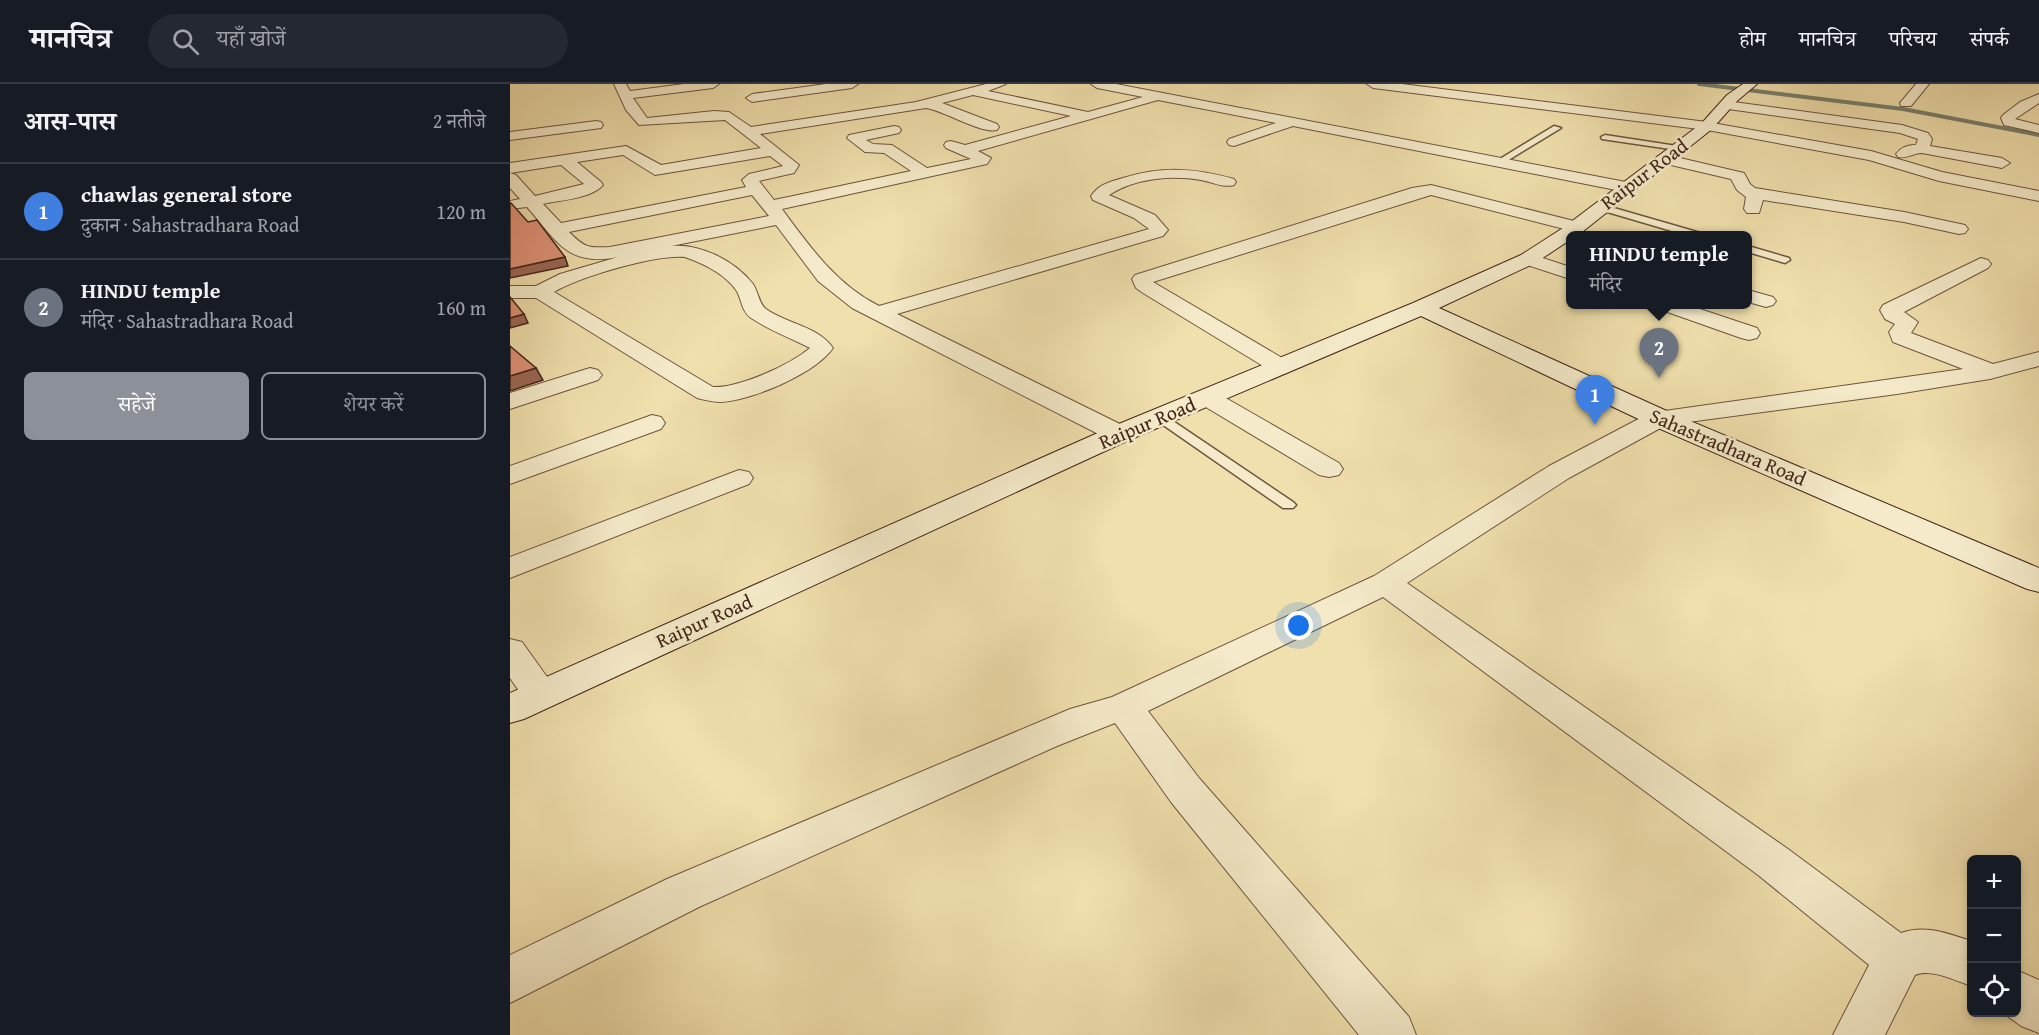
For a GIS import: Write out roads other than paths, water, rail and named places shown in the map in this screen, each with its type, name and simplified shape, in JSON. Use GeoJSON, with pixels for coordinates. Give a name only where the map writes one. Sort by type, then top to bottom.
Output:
{"type":"FeatureCollection","features":[{"type":"Feature","properties":{"kind":"main road","name":"Raipur Road"},"geometry":{"type":"LineString","coordinates":[[1573,231],[1600,207],[1707,126],[1736,96]]}},
{"type":"Feature","properties":{"kind":"main road","name":"Raipur Road"},"geometry":{"type":"LineString","coordinates":[[526,702],[1119,434],[1421,308],[1528,259],[1566,236]]}},
{"type":"Feature","properties":{"kind":"main road"},"geometry":{"type":"LineString","coordinates":[[1468,286],[1478,321],[1497,342]]}},
{"type":"Feature","properties":{"kind":"main road","name":"Sahastradhara Road"},"geometry":{"type":"LineString","coordinates":[[1421,308],[1659,418],[2039,580]]}},
{"type":"Feature","properties":{"kind":"street"},"geometry":{"type":"LineString","coordinates":[[713,84],[623,90],[633,110],[644,122],[723,114],[733,117],[792,167],[750,180],[755,190],[776,212],[825,277],[851,299],[1119,434]]}},
{"type":"Feature","properties":{"kind":"street"},"geometry":{"type":"LineString","coordinates":[[752,98],[807,88],[852,84]]}},
{"type":"Feature","properties":{"kind":"street"},"geometry":{"type":"LineString","coordinates":[[749,131],[927,104],[1000,84]]}},
{"type":"Feature","properties":{"kind":"street"},"geometry":{"type":"LineString","coordinates":[[1097,84],[1626,187]]}},
{"type":"Feature","properties":{"kind":"street"},"geometry":{"type":"LineString","coordinates":[[1373,84],[1707,126],[1892,161],[1939,176],[2039,196]]}},
{"type":"Feature","properties":{"kind":"street"},"geometry":{"type":"LineString","coordinates":[[1901,84],[1922,85]]}},
{"type":"Feature","properties":{"kind":"street"},"geometry":{"type":"LineString","coordinates":[[1906,104],[1922,85]]}},
{"type":"Feature","properties":{"kind":"street"},"geometry":{"type":"LineString","coordinates":[[510,178],[520,204],[556,229],[574,248],[594,255],[982,160],[958,147],[995,134],[1089,116],[1183,87]]}},
{"type":"Feature","properties":{"kind":"street"},"geometry":{"type":"LineString","coordinates":[[807,88],[837,119]]}},
{"type":"Feature","properties":{"kind":"street"},"geometry":{"type":"LineString","coordinates":[[970,91],[1089,116]]}},
{"type":"Feature","properties":{"kind":"street"},"geometry":{"type":"LineString","coordinates":[[1736,96],[1902,129],[1923,136],[1926,139],[1922,149]]}},
{"type":"Feature","properties":{"kind":"street"},"geometry":{"type":"LineString","coordinates":[[2039,98],[2010,116],[2009,122],[2039,129]]}},
{"type":"Feature","properties":{"kind":"street"},"geometry":{"type":"LineString","coordinates":[[927,104],[941,106],[995,134]]}},
{"type":"Feature","properties":{"kind":"street"},"geometry":{"type":"LineString","coordinates":[[2010,116],[2039,120]]}},
{"type":"Feature","properties":{"kind":"street"},"geometry":{"type":"LineString","coordinates":[[1234,142],[1290,122]]}},
{"type":"Feature","properties":{"kind":"street"},"geometry":{"type":"LineString","coordinates":[[510,136],[596,125]]}},
{"type":"Feature","properties":{"kind":"street"},"geometry":{"type":"LineString","coordinates":[[894,130],[854,138],[870,149],[887,148],[925,174]]}},
{"type":"Feature","properties":{"kind":"street"},"geometry":{"type":"LineString","coordinates":[[965,132],[995,134]]}},
{"type":"Feature","properties":{"kind":"street"},"geometry":{"type":"LineString","coordinates":[[1892,161],[1910,149],[1922,149],[2002,163]]}},
{"type":"Feature","properties":{"kind":"street"},"geometry":{"type":"LineString","coordinates":[[510,168],[628,150],[655,170],[661,170],[772,151]]}},
{"type":"Feature","properties":{"kind":"street"},"geometry":{"type":"LineString","coordinates":[[1670,154],[1738,176],[1753,201],[1875,212],[1959,229]]}},
{"type":"Feature","properties":{"kind":"street"},"geometry":{"type":"LineString","coordinates":[[520,204],[581,191],[595,185],[565,160]]}},
{"type":"Feature","properties":{"kind":"street"},"geometry":{"type":"LineString","coordinates":[[878,313],[1159,230],[1157,225],[1148,219],[1099,196],[1110,187],[1166,171],[1184,172],[1228,182]]}},
{"type":"Feature","properties":{"kind":"street"},"geometry":{"type":"LineString","coordinates":[[556,229],[755,190]]}},
{"type":"Feature","properties":{"kind":"street"},"geometry":{"type":"LineString","coordinates":[[1281,367],[1150,289],[1143,284],[1142,279],[1232,248],[1431,190],[1566,233]]}},
{"type":"Feature","properties":{"kind":"street"},"geometry":{"type":"LineString","coordinates":[[510,292],[540,291],[712,395],[736,391],[810,360],[820,353],[822,348],[808,337],[758,313],[750,306],[746,289],[723,270],[693,252],[663,253],[570,277],[540,291]]}},
{"type":"Feature","properties":{"kind":"street"},"geometry":{"type":"LineString","coordinates":[[1528,259],[1566,272]]}},
{"type":"Feature","properties":{"kind":"street"},"geometry":{"type":"LineString","coordinates":[[1981,264],[1891,312],[1907,322],[1900,332],[1901,337],[1990,372]]}},
{"type":"Feature","properties":{"kind":"street"},"geometry":{"type":"LineString","coordinates":[[1678,309],[1749,333]]}},
{"type":"Feature","properties":{"kind":"street"},"geometry":{"type":"LineString","coordinates":[[510,980],[682,893],[1043,735],[1083,719],[1124,707],[1385,583],[1559,472],[1659,418],[1897,387],[1990,372],[2039,359]]}},
{"type":"Feature","properties":{"kind":"street"},"geometry":{"type":"LineString","coordinates":[[510,401],[590,375]]}},
{"type":"Feature","properties":{"kind":"street"},"geometry":{"type":"LineString","coordinates":[[1208,398],[1329,469]]}},
{"type":"Feature","properties":{"kind":"street"},"geometry":{"type":"LineString","coordinates":[[510,476],[652,423]]}},
{"type":"Feature","properties":{"kind":"street"},"geometry":{"type":"LineString","coordinates":[[510,568],[739,478]]}},
{"type":"Feature","properties":{"kind":"street"},"geometry":{"type":"LineString","coordinates":[[1385,583],[1773,862],[1898,959]]}},
{"type":"Feature","properties":{"kind":"street"},"geometry":{"type":"LineString","coordinates":[[510,651],[526,702]]}},
{"type":"Feature","properties":{"kind":"street"},"geometry":{"type":"LineString","coordinates":[[1124,707],[1185,790],[1391,1035]]}},
{"type":"Feature","properties":{"kind":"street"},"geometry":{"type":"LineString","coordinates":[[1858,1035],[1898,959],[1912,951],[1933,951],[1968,963]]}},
{"type":"Feature","properties":{"kind":"street"},"geometry":{"type":"LineString","coordinates":[[2021,996],[2039,1009]]}},
{"type":"Feature","properties":{"kind":"lane"},"geometry":{"type":"LineString","coordinates":[[1499,162],[1557,128]]}},
{"type":"Feature","properties":{"kind":"lane"},"geometry":{"type":"LineString","coordinates":[[1605,137],[1670,154]]}},
{"type":"Feature","properties":{"kind":"lane"},"geometry":{"type":"LineString","coordinates":[[1600,207],[1684,231]]}},
{"type":"Feature","properties":{"kind":"lane"},"geometry":{"type":"LineString","coordinates":[[1752,250],[1785,260]]}},
{"type":"Feature","properties":{"kind":"lane"},"geometry":{"type":"LineString","coordinates":[[1161,417],[1288,505]]}},
{"type":"Feature","properties":{"kind":"waterway"},"geometry":{"type":"LineString","coordinates":[[1699,84],[1903,109],[2039,135]]}},
{"type":"Feature","properties":{"kind":"place","name":"HINDU temple"},"geometry":{"type":"Point","coordinates":[1659,378]}},
{"type":"Feature","properties":{"kind":"place","name":"chawlas general store"},"geometry":{"type":"Point","coordinates":[1595,425]}}]}
